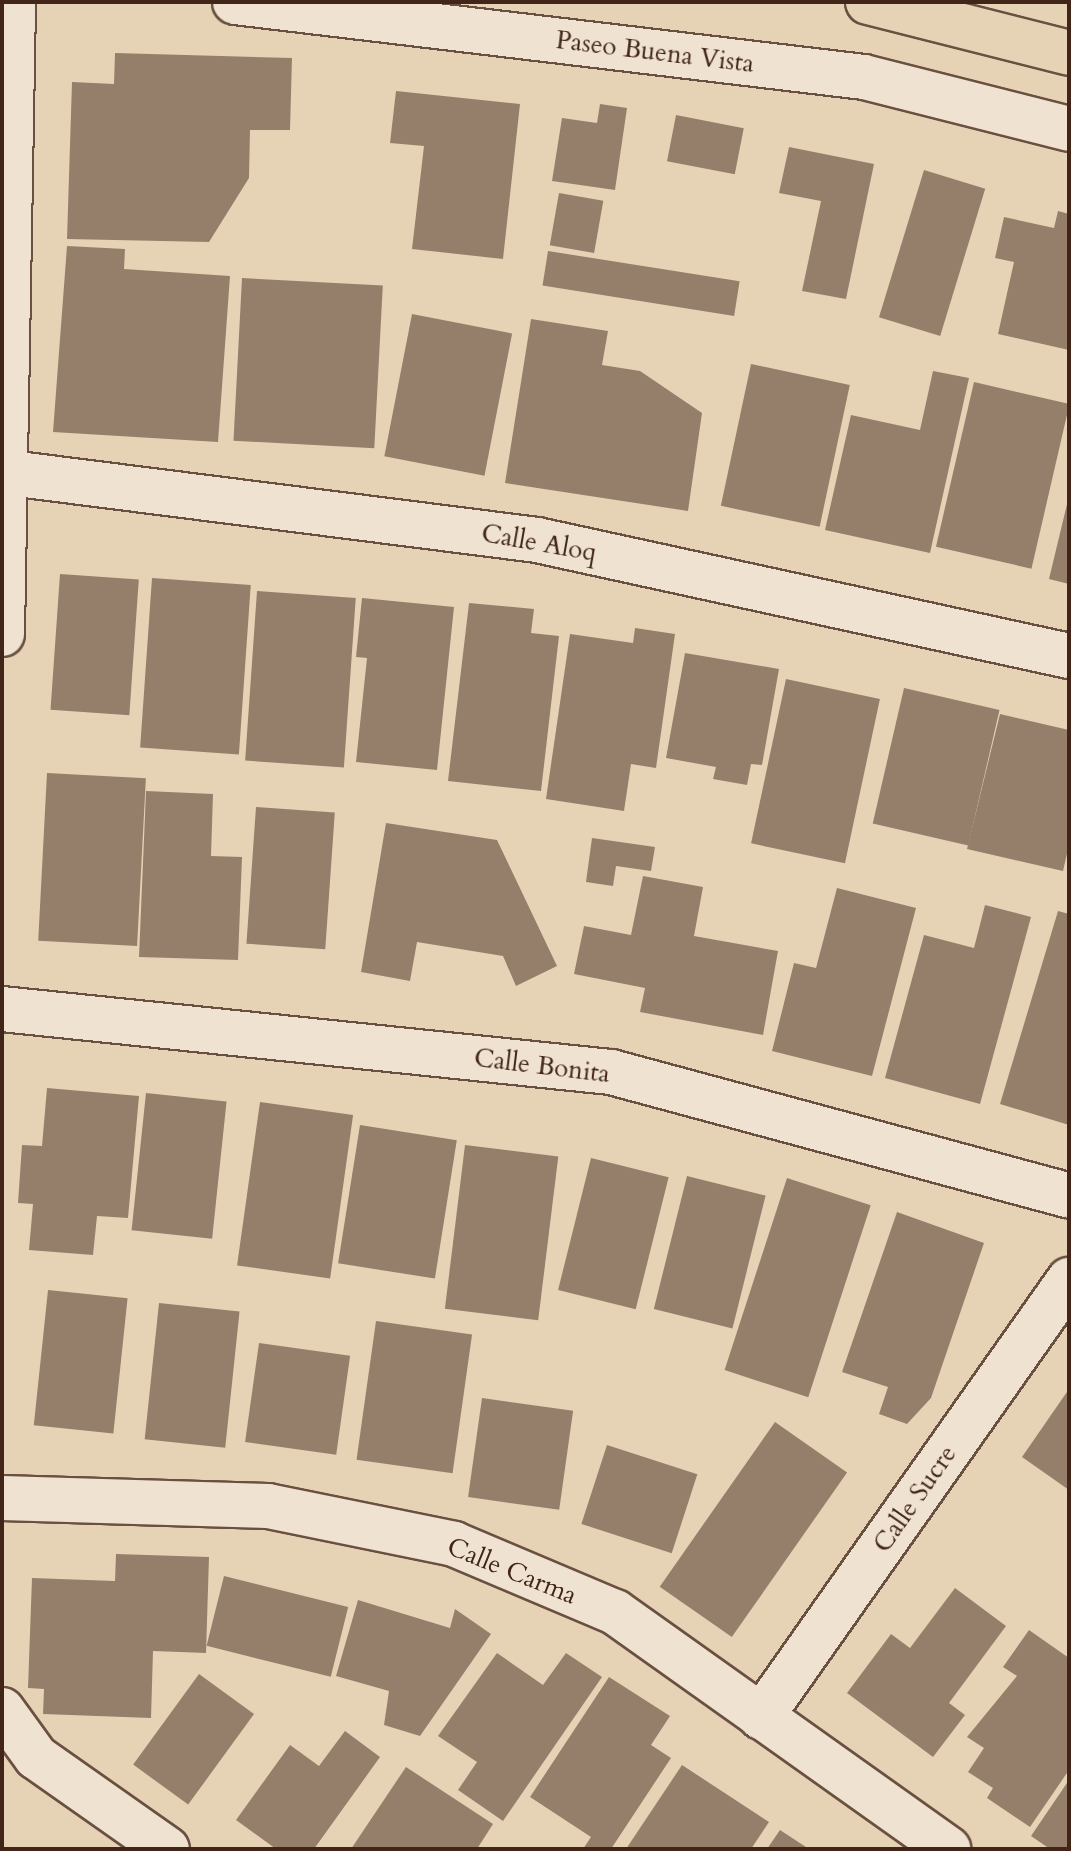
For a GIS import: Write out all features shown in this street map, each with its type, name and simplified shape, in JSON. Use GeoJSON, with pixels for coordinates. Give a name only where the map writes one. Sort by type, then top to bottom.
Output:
{"type":"FeatureCollection","features":[{"type":"Feature","properties":{"kind":"main road"},"geometry":{"type":"LineString","coordinates":[[868,2],[1069,53]]}},
{"type":"Feature","properties":{"kind":"street"},"geometry":{"type":"LineString","coordinates":[[2,634],[13,2]]}},
{"type":"Feature","properties":{"kind":"street","name":"Paseo Buena Vista"},"geometry":{"type":"LineString","coordinates":[[235,2],[864,77],[1069,129]]}},
{"type":"Feature","properties":{"kind":"street","name":"Calle Aloq"},"geometry":{"type":"LineString","coordinates":[[3,472],[537,540],[1069,656]]}},
{"type":"Feature","properties":{"kind":"street","name":"Calle Bonita"},"geometry":{"type":"LineString","coordinates":[[2,1009],[611,1072],[1069,1196]]}},
{"type":"Feature","properties":{"kind":"street","name":"Calle Sucre"},"geometry":{"type":"LineString","coordinates":[[761,1717],[1069,1280]]}},
{"type":"Feature","properties":{"kind":"street","name":"Calle Carma"},"geometry":{"type":"LineString","coordinates":[[2,1498],[268,1506],[454,1544],[615,1612],[948,1849]]}},
{"type":"Feature","properties":{"kind":"street"},"geometry":{"type":"LineString","coordinates":[[2,1710],[36,1757],[167,1849]]}},
{"type":"Feature","properties":{"kind":"building"},"geometry":{"type":"Polygon","coordinates":[[[115,53],[292,58],[290,130],[250,130],[249,178],[209,242],[67,239],[72,82],[114,84],[115,53]]]}},
{"type":"Feature","properties":{"kind":"building"},"geometry":{"type":"Polygon","coordinates":[[[396,91],[520,104],[503,259],[412,249],[424,146],[390,143],[396,91]]]}},
{"type":"Feature","properties":{"kind":"building"},"geometry":{"type":"Polygon","coordinates":[[[600,104],[627,108],[615,190],[552,181],[562,118],[597,123],[600,104]]]}},
{"type":"Feature","properties":{"kind":"building"},"geometry":{"type":"Polygon","coordinates":[[[676,115],[744,128],[735,174],[667,161],[676,115]]]}},
{"type":"Feature","properties":{"kind":"building"},"geometry":{"type":"Polygon","coordinates":[[[789,147],[874,164],[846,299],[802,291],[821,201],[779,193],[789,147]]]}},
{"type":"Feature","properties":{"kind":"building"},"geometry":{"type":"Polygon","coordinates":[[[924,170],[985,189],[940,336],[879,317],[924,170]]]}},
{"type":"Feature","properties":{"kind":"building"},"geometry":{"type":"Polygon","coordinates":[[[559,193],[603,201],[594,253],[550,245],[559,193]]]}},
{"type":"Feature","properties":{"kind":"building"},"geometry":{"type":"Polygon","coordinates":[[[1058,211],[1069,214],[1069,350],[998,334],[1014,262],[995,258],[1004,217],[1054,228],[1058,211]]]}},
{"type":"Feature","properties":{"kind":"building"},"geometry":{"type":"Polygon","coordinates":[[[67,246],[125,249],[124,269],[230,276],[218,442],[53,432],[67,246]]]}},
{"type":"Feature","properties":{"kind":"building"},"geometry":{"type":"Polygon","coordinates":[[[548,251],[740,281],[734,316],[543,286],[548,251]]]}},
{"type":"Feature","properties":{"kind":"building"},"geometry":{"type":"Polygon","coordinates":[[[242,278],[383,285],[374,448],[233,441],[242,278]]]}},
{"type":"Feature","properties":{"kind":"building"},"geometry":{"type":"Polygon","coordinates":[[[412,314],[512,333],[484,476],[384,456],[412,314]]]}},
{"type":"Feature","properties":{"kind":"building"},"geometry":{"type":"Polygon","coordinates":[[[531,319],[608,331],[602,365],[640,371],[702,413],[688,511],[505,483],[531,319]]]}},
{"type":"Feature","properties":{"kind":"building"},"geometry":{"type":"Polygon","coordinates":[[[751,364],[850,385],[820,527],[721,506],[751,364]]]}},
{"type":"Feature","properties":{"kind":"building"},"geometry":{"type":"Polygon","coordinates":[[[933,371],[969,378],[930,553],[825,530],[851,415],[920,430],[933,371]]]}},
{"type":"Feature","properties":{"kind":"building"},"geometry":{"type":"Polygon","coordinates":[[[974,382],[1069,404],[1031,569],[936,547],[974,382]]]}},
{"type":"Feature","properties":{"kind":"building"},"geometry":{"type":"Polygon","coordinates":[[[1069,500],[1069,584],[1049,579],[1069,500]]]}},
{"type":"Feature","properties":{"kind":"building"},"geometry":{"type":"Polygon","coordinates":[[[60,574],[139,580],[129,715],[51,710],[60,574]]]}},
{"type":"Feature","properties":{"kind":"building"},"geometry":{"type":"Polygon","coordinates":[[[152,578],[251,585],[239,754],[140,748],[152,578]]]}},
{"type":"Feature","properties":{"kind":"building"},"geometry":{"type":"Polygon","coordinates":[[[257,591],[356,598],[344,767],[245,761],[257,591]]]}},
{"type":"Feature","properties":{"kind":"building"},"geometry":{"type":"Polygon","coordinates":[[[362,598],[454,607],[437,770],[356,762],[367,658],[356,657],[362,598]]]}},
{"type":"Feature","properties":{"kind":"building"},"geometry":{"type":"Polygon","coordinates":[[[469,603],[534,609],[531,633],[559,636],[541,791],[448,781],[469,603]]]}},
{"type":"Feature","properties":{"kind":"building"},"geometry":{"type":"Polygon","coordinates":[[[635,628],[675,634],[656,768],[631,764],[624,811],[546,799],[570,634],[633,643],[635,628]]]}},
{"type":"Feature","properties":{"kind":"building"},"geometry":{"type":"Polygon","coordinates":[[[685,653],[779,669],[762,765],[751,764],[747,785],[713,779],[716,767],[666,758],[685,653]]]}},
{"type":"Feature","properties":{"kind":"building"},"geometry":{"type":"Polygon","coordinates":[[[786,679],[880,699],[845,863],[751,843],[786,679]]]}},
{"type":"Feature","properties":{"kind":"building"},"geometry":{"type":"Polygon","coordinates":[[[904,688],[999,710],[968,845],[873,823],[904,688]]]}},
{"type":"Feature","properties":{"kind":"building"},"geometry":{"type":"Polygon","coordinates":[[[1000,714],[1069,730],[1069,845],[1063,871],[967,849],[1000,714]]]}},
{"type":"Feature","properties":{"kind":"building"},"geometry":{"type":"Polygon","coordinates":[[[47,773],[146,778],[137,946],[38,941],[47,773]]]}},
{"type":"Feature","properties":{"kind":"building"},"geometry":{"type":"Polygon","coordinates":[[[146,791],[213,794],[211,856],[242,857],[238,960],[139,957],[146,791]]]}},
{"type":"Feature","properties":{"kind":"building"},"geometry":{"type":"Polygon","coordinates":[[[256,807],[335,813],[325,949],[246,944],[256,807]]]}},
{"type":"Feature","properties":{"kind":"building"},"geometry":{"type":"Polygon","coordinates":[[[386,823],[497,840],[557,966],[516,986],[503,956],[417,942],[410,981],[361,972],[386,823]]]}},
{"type":"Feature","properties":{"kind":"building"},"geometry":{"type":"Polygon","coordinates":[[[592,838],[655,847],[651,871],[616,866],[613,886],[586,882],[592,838]]]}},
{"type":"Feature","properties":{"kind":"building"},"geometry":{"type":"Polygon","coordinates":[[[643,876],[703,887],[694,936],[778,951],[763,1035],[640,1012],[645,988],[574,974],[584,926],[631,935],[643,876]]]}},
{"type":"Feature","properties":{"kind":"building"},"geometry":{"type":"Polygon","coordinates":[[[837,888],[916,908],[872,1076],[772,1051],[794,963],[816,968],[837,888]]]}},
{"type":"Feature","properties":{"kind":"building"},"geometry":{"type":"Polygon","coordinates":[[[985,905],[1031,917],[980,1104],[885,1078],[924,935],[974,948],[985,905]]]}},
{"type":"Feature","properties":{"kind":"building"},"geometry":{"type":"Polygon","coordinates":[[[1058,911],[1069,914],[1069,1125],[1000,1104],[1058,911]]]}},
{"type":"Feature","properties":{"kind":"building"},"geometry":{"type":"Polygon","coordinates":[[[47,1088],[139,1096],[128,1218],[97,1216],[93,1255],[29,1250],[33,1204],[18,1203],[22,1145],[42,1146],[47,1088]]]}},
{"type":"Feature","properties":{"kind":"building"},"geometry":{"type":"Polygon","coordinates":[[[146,1093],[227,1101],[212,1239],[132,1230],[146,1093]]]}},
{"type":"Feature","properties":{"kind":"building"},"geometry":{"type":"Polygon","coordinates":[[[260,1102],[353,1115],[330,1278],[237,1265],[260,1102]]]}},
{"type":"Feature","properties":{"kind":"building"},"geometry":{"type":"Polygon","coordinates":[[[360,1125],[457,1140],[435,1279],[338,1263],[360,1125]]]}},
{"type":"Feature","properties":{"kind":"building"},"geometry":{"type":"Polygon","coordinates":[[[465,1145],[558,1156],[538,1320],[445,1309],[465,1145]]]}},
{"type":"Feature","properties":{"kind":"building"},"geometry":{"type":"Polygon","coordinates":[[[591,1158],[669,1177],[636,1309],[558,1290],[591,1158]]]}},
{"type":"Feature","properties":{"kind":"building"},"geometry":{"type":"Polygon","coordinates":[[[687,1176],[766,1196],[732,1329],[654,1309],[687,1176]]]}},
{"type":"Feature","properties":{"kind":"building"},"geometry":{"type":"Polygon","coordinates":[[[787,1178],[871,1205],[808,1397],[725,1370],[787,1178]]]}},
{"type":"Feature","properties":{"kind":"building"},"geometry":{"type":"Polygon","coordinates":[[[897,1212],[984,1243],[931,1398],[907,1424],[879,1414],[888,1387],[842,1372],[897,1212]]]}},
{"type":"Feature","properties":{"kind":"building"},"geometry":{"type":"Polygon","coordinates":[[[48,1290],[128,1298],[113,1434],[34,1425],[48,1290]]]}},
{"type":"Feature","properties":{"kind":"building"},"geometry":{"type":"Polygon","coordinates":[[[159,1303],[240,1311],[225,1448],[145,1439],[159,1303]]]}},
{"type":"Feature","properties":{"kind":"building"},"geometry":{"type":"Polygon","coordinates":[[[376,1321],[472,1334],[453,1473],[357,1460],[376,1321]]]}},
{"type":"Feature","properties":{"kind":"building"},"geometry":{"type":"Polygon","coordinates":[[[259,1343],[350,1356],[336,1455],[245,1442],[259,1343]]]}},
{"type":"Feature","properties":{"kind":"building"},"geometry":{"type":"Polygon","coordinates":[[[1069,1389],[1069,1490],[1022,1457],[1069,1389]]]}},
{"type":"Feature","properties":{"kind":"building"},"geometry":{"type":"Polygon","coordinates":[[[482,1398],[573,1411],[559,1510],[468,1497],[482,1398]]]}},
{"type":"Feature","properties":{"kind":"building"},"geometry":{"type":"Polygon","coordinates":[[[775,1422],[847,1472],[732,1637],[660,1587],[775,1422]]]}},
{"type":"Feature","properties":{"kind":"building"},"geometry":{"type":"Polygon","coordinates":[[[607,1445],[697,1474],[672,1553],[581,1524],[607,1445]]]}},
{"type":"Feature","properties":{"kind":"building"},"geometry":{"type":"Polygon","coordinates":[[[116,1554],[209,1557],[206,1653],[153,1651],[151,1718],[43,1714],[44,1689],[28,1688],[32,1578],[115,1581],[116,1554]]]}},
{"type":"Feature","properties":{"kind":"building"},"geometry":{"type":"Polygon","coordinates":[[[224,1576],[348,1607],[331,1677],[207,1646],[224,1576]]]}},
{"type":"Feature","properties":{"kind":"building"},"geometry":{"type":"Polygon","coordinates":[[[955,1588],[1006,1626],[949,1703],[965,1715],[933,1757],[847,1693],[891,1634],[910,1648],[955,1588]]]}},
{"type":"Feature","properties":{"kind":"building"},"geometry":{"type":"Polygon","coordinates":[[[358,1600],[450,1628],[455,1609],[491,1634],[420,1736],[384,1725],[389,1691],[336,1676],[358,1600]]]}},
{"type":"Feature","properties":{"kind":"building"},"geometry":{"type":"Polygon","coordinates":[[[1029,1630],[1069,1658],[1069,1770],[1030,1827],[987,1798],[993,1788],[968,1772],[984,1748],[967,1737],[1017,1676],[1003,1667],[1029,1630]]]}},
{"type":"Feature","properties":{"kind":"building"},"geometry":{"type":"Polygon","coordinates":[[[497,1653],[543,1685],[566,1653],[602,1677],[503,1821],[458,1790],[477,1762],[438,1736],[497,1653]]]}},
{"type":"Feature","properties":{"kind":"building"},"geometry":{"type":"Polygon","coordinates":[[[199,1674],[254,1714],[188,1805],[133,1765],[199,1674]]]}},
{"type":"Feature","properties":{"kind":"building"},"geometry":{"type":"Polygon","coordinates":[[[609,1677],[670,1716],[651,1745],[671,1758],[611,1849],[583,1849],[591,1837],[530,1797],[609,1677]]]}},
{"type":"Feature","properties":{"kind":"building"},"geometry":{"type":"Polygon","coordinates":[[[345,1731],[380,1757],[314,1849],[276,1849],[236,1820],[290,1745],[319,1766],[345,1731]]]}},
{"type":"Feature","properties":{"kind":"building"},"geometry":{"type":"Polygon","coordinates":[[[682,1765],[769,1822],[751,1849],[626,1849],[682,1765]]]}},
{"type":"Feature","properties":{"kind":"building"},"geometry":{"type":"Polygon","coordinates":[[[406,1767],[493,1824],[477,1849],[351,1849],[406,1767]]]}},
{"type":"Feature","properties":{"kind":"building"},"geometry":{"type":"Polygon","coordinates":[[[1069,1780],[1069,1849],[1050,1849],[1031,1836],[1069,1780]]]}},
{"type":"Feature","properties":{"kind":"building"},"geometry":{"type":"Polygon","coordinates":[[[780,1830],[809,1849],[767,1849],[780,1830]]]}}]}
